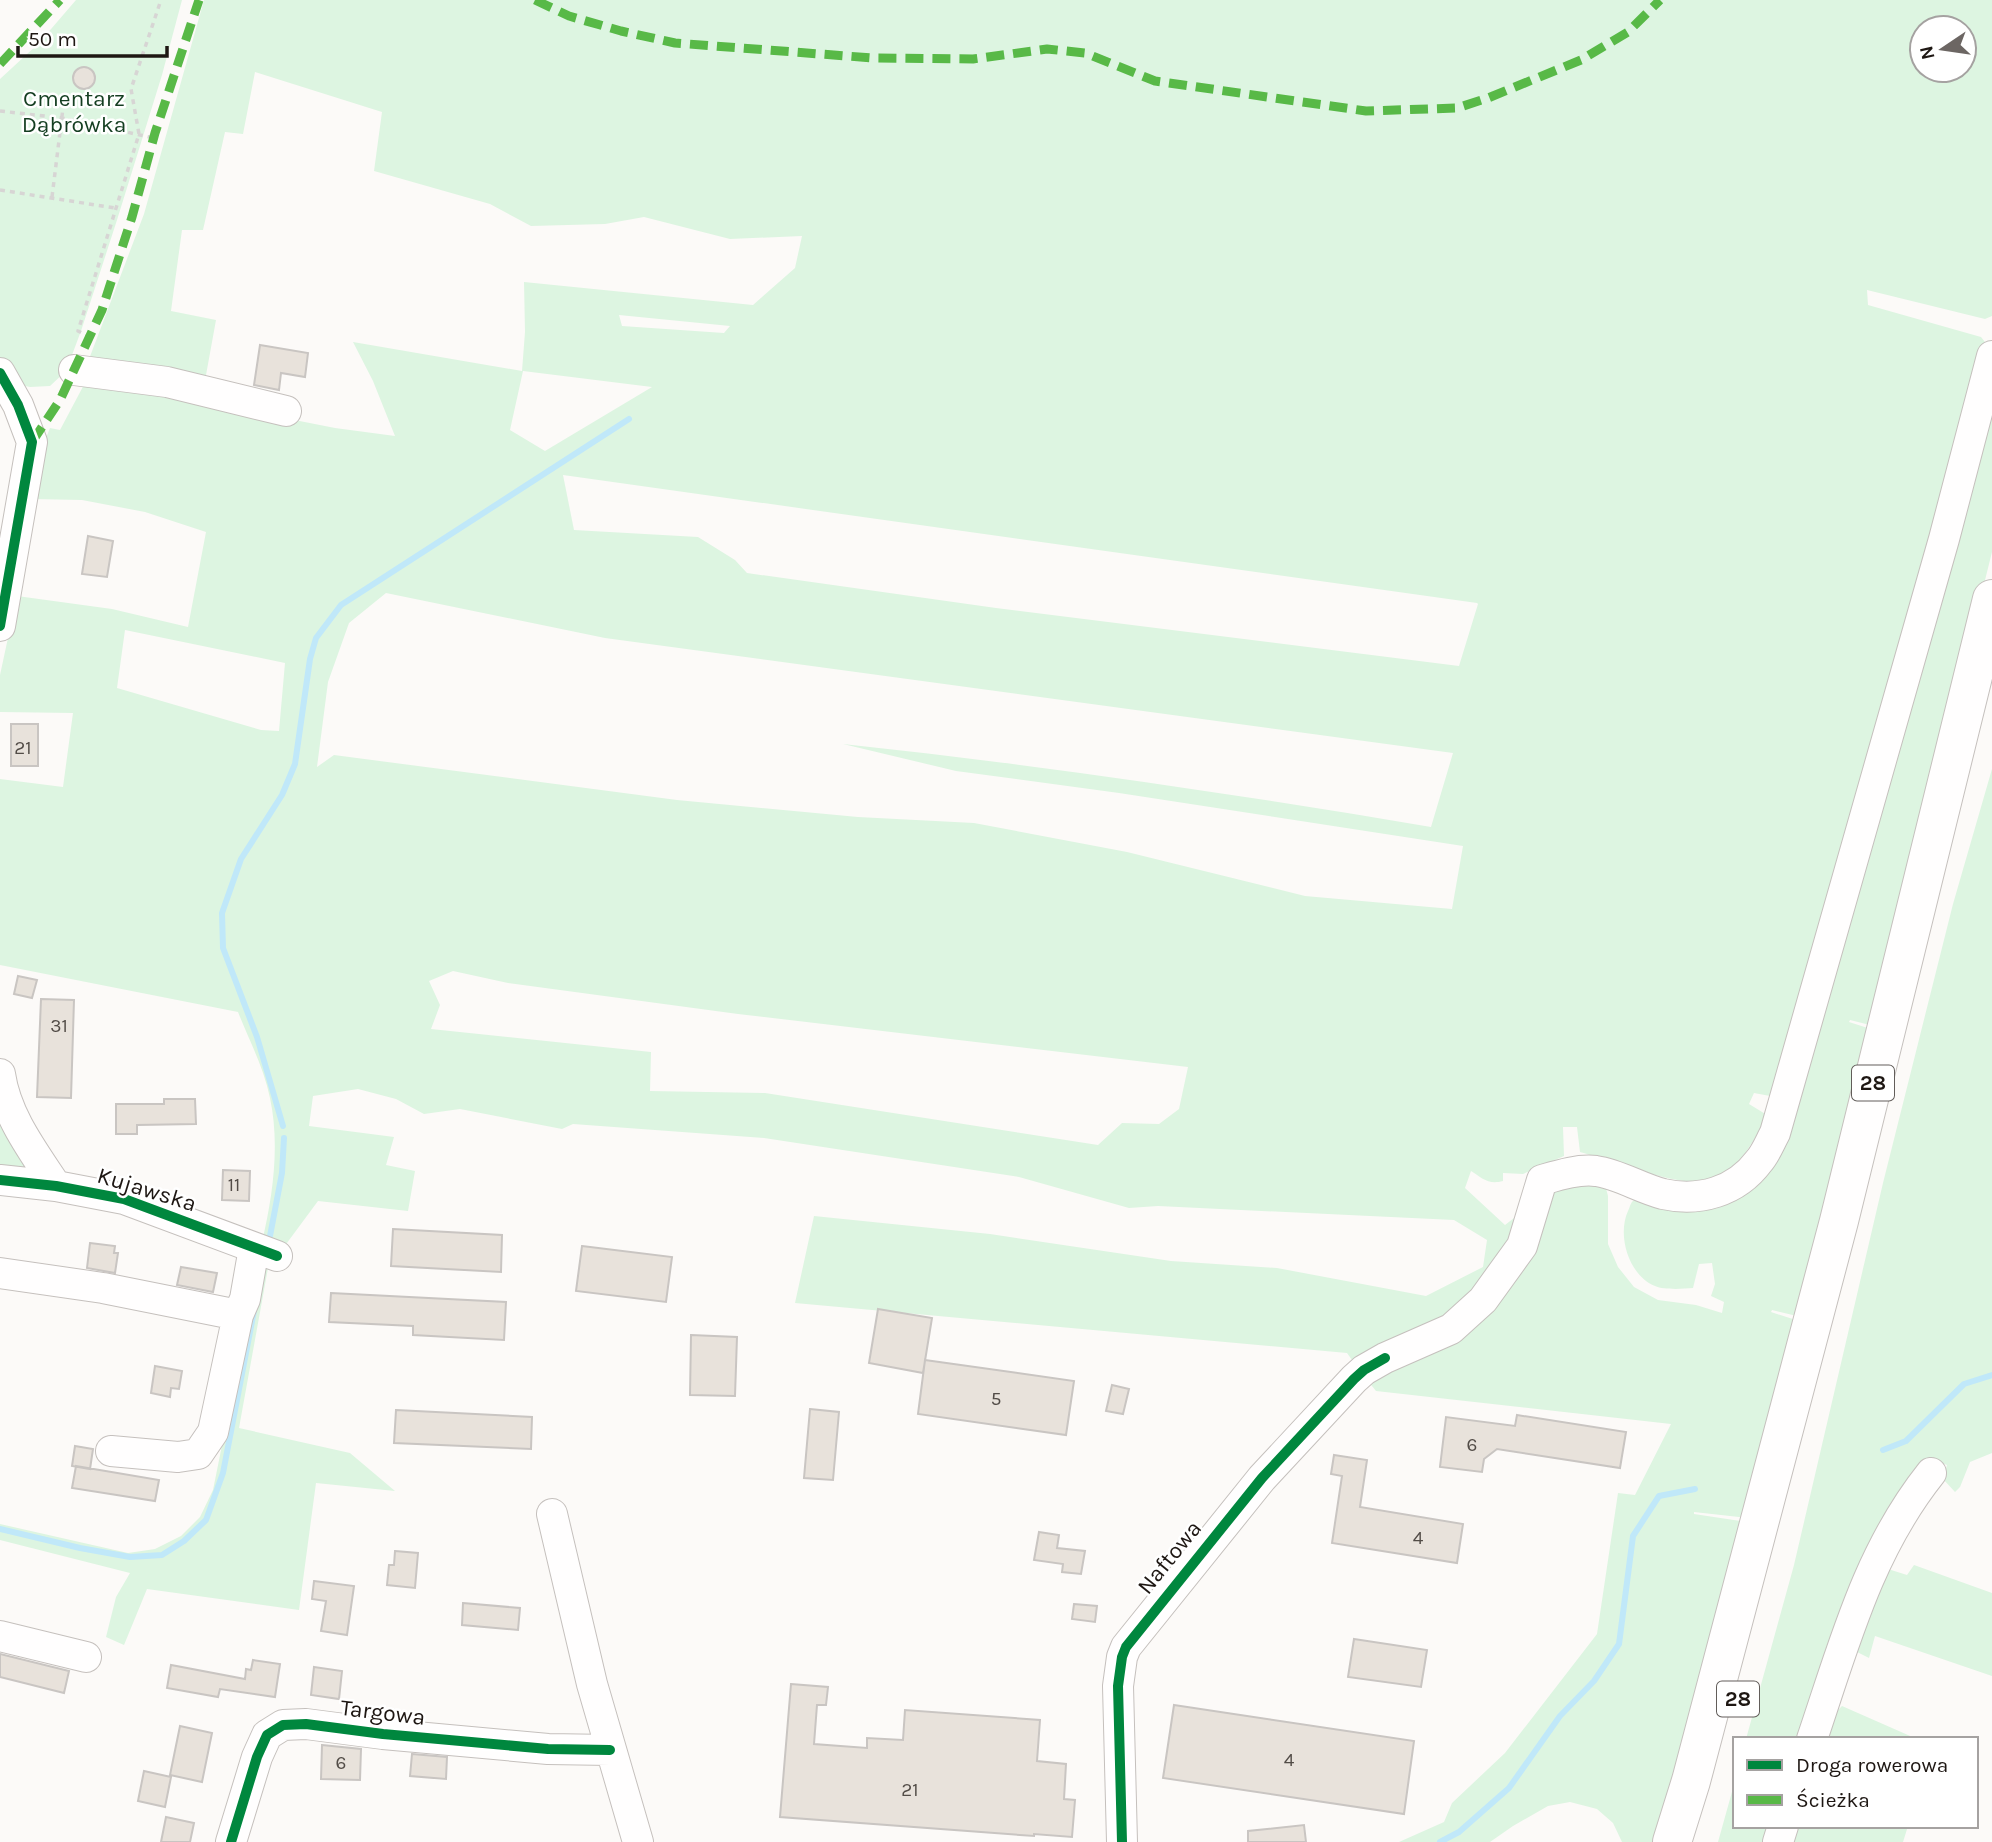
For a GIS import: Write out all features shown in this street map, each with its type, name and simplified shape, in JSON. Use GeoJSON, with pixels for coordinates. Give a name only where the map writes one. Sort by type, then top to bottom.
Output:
{"type":"FeatureCollection","features":[{"type":"Feature","properties":{"kind":"main road","name":"28"},"geometry":{"type":"LineString","coordinates":[[1672,1842],[1716,1692],[1826,1272],[1992,599]]}},
{"type":"Feature","properties":{"kind":"main road","name":"28"},"geometry":{"type":"LineString","coordinates":[[1697,1842],[1826,1372],[1900,1049],[1992,677]]}},
{"type":"Feature","properties":{"kind":"street","name":"Naftowa"},"geometry":{"type":"LineString","coordinates":[[1122,1842],[1118,1686],[1126,1647],[1262,1478],[1354,1379],[1385,1357],[1451,1329],[1483,1300],[1522,1247],[1542,1180],[1570,1172],[1596,1171],[1662,1194],[1688,1197],[1714,1194],[1740,1181],[1760,1161],[1775,1133],[1944,539],[1992,356]]}},
{"type":"Feature","properties":{"kind":"street"},"geometry":{"type":"LineString","coordinates":[[74,370],[167,382],[286,411]]}},
{"type":"Feature","properties":{"kind":"street"},"geometry":{"type":"LineString","coordinates":[[0,373],[18,405],[32,442],[1,612]]}},
{"type":"Feature","properties":{"kind":"street"},"geometry":{"type":"LineString","coordinates":[[0,1074],[3,1094],[21,1132],[56,1186]]}},
{"type":"Feature","properties":{"kind":"street","name":"Kujawska"},"geometry":{"type":"LineString","coordinates":[[0,1180],[56,1186],[124,1199],[266,1252],[238,1315]]}},
{"type":"Feature","properties":{"kind":"street"},"geometry":{"type":"LineString","coordinates":[[0,1273],[103,1288],[238,1315],[213,1432],[198,1454],[178,1457],[111,1451]]}},
{"type":"Feature","properties":{"kind":"street"},"geometry":{"type":"LineString","coordinates":[[1813,1737],[1859,1601],[1877,1557],[1908,1501],[1931,1473]]}},
{"type":"Feature","properties":{"kind":"street"},"geometry":{"type":"LineString","coordinates":[[552,1514],[610,1750],[623,1785],[638,1842]]}},
{"type":"Feature","properties":{"kind":"street"},"geometry":{"type":"LineString","coordinates":[[0,1636],[86,1657]]}},
{"type":"Feature","properties":{"kind":"street","name":"Targowa"},"geometry":{"type":"LineString","coordinates":[[231,1842],[257,1757],[267,1735],[283,1725],[306,1724],[548,1749],[610,1750]]}},
{"type":"Feature","properties":{"kind":"path"},"geometry":{"type":"LineString","coordinates":[[90,337],[78,331],[139,134],[131,89],[161,0]]}},
{"type":"Feature","properties":{"kind":"path"},"geometry":{"type":"LineString","coordinates":[[52,197],[65,92]]}},
{"type":"Feature","properties":{"kind":"path"},"geometry":{"type":"LineString","coordinates":[[0,111],[62,118],[154,138]]}},
{"type":"Feature","properties":{"kind":"path"},"geometry":{"type":"LineString","coordinates":[[0,190],[116,208]]}},
{"type":"Feature","properties":{"kind":"green space","name":"Cmentarz Dąbrówka"},"geometry":{"type":"Polygon","coordinates":[[[76,0],[182,0],[117,220],[66,371],[50,386],[30,387],[20,385],[0,359],[0,79],[39,43],[76,0]]]}},
{"type":"Feature","properties":{"kind":"green space"},"geometry":{"type":"Polygon","coordinates":[[[204,0],[1992,0],[1992,316],[1985,319],[1867,290],[1868,305],[1981,337],[1985,342],[1845,831],[1781,1070],[1770,1096],[1754,1093],[1749,1104],[1767,1115],[1752,1144],[1739,1161],[1712,1180],[1701,1182],[1667,1178],[1580,1152],[1577,1127],[1563,1127],[1564,1156],[1523,1174],[1503,1173],[1503,1181],[1493,1182],[1471,1171],[1465,1188],[1505,1225],[1518,1215],[1518,1237],[1466,1306],[1357,1367],[1347,1353],[795,1303],[814,1216],[990,1234],[1171,1261],[1277,1268],[1426,1296],[1483,1267],[1487,1240],[1454,1220],[1158,1206],[1129,1208],[1019,1177],[764,1138],[573,1124],[562,1129],[460,1109],[424,1114],[396,1099],[358,1089],[313,1096],[309,1126],[394,1137],[386,1165],[415,1171],[408,1211],[318,1201],[281,1251],[262,1242],[274,1170],[275,1134],[264,1076],[238,1012],[0,965],[0,779],[63,787],[73,713],[0,712],[0,675],[17,596],[112,609],[188,627],[206,532],[145,512],[82,500],[31,499],[40,453],[50,428],[60,430],[87,379],[335,428],[395,436],[373,381],[353,342],[522,371],[525,332],[524,282],[753,305],[795,268],[802,236],[730,239],[644,217],[605,224],[531,226],[490,204],[374,171],[382,112],[255,72],[243,134],[225,132],[203,230],[182,230],[171,311],[216,320],[204,386],[86,367],[144,214],[204,0]],[[619,315],[622,326],[724,333],[730,326],[619,315]],[[523,371],[510,430],[545,451],[652,387],[523,371]],[[563,475],[574,530],[698,537],[735,560],[747,573],[996,608],[1459,666],[1478,604],[563,475]],[[386,593],[349,623],[328,682],[317,767],[334,755],[677,800],[858,817],[974,823],[1127,852],[1305,896],[1452,909],[1463,846],[956,771],[843,744],[1138,781],[1431,827],[1453,753],[605,638],[386,593]],[[125,630],[117,688],[261,730],[279,731],[285,663],[125,630]],[[453,971],[429,981],[440,1005],[431,1029],[651,1052],[650,1091],[765,1093],[1098,1145],[1122,1123],[1159,1124],[1179,1109],[1188,1067],[738,1014],[508,983],[453,971]]]}},
{"type":"Feature","properties":{"kind":"green space"},"geometry":{"type":"Polygon","coordinates":[[[1992,393],[1992,552],[1874,1026],[1850,1020],[1849,1022],[1874,1030],[1801,1317],[1772,1310],[1771,1312],[1799,1321],[1748,1518],[1694,1512],[1747,1522],[1659,1842],[1622,1842],[1613,1823],[1597,1809],[1570,1802],[1548,1806],[1490,1842],[1399,1842],[1444,1822],[1452,1803],[1505,1753],[1597,1634],[1618,1493],[1635,1495],[1671,1424],[1376,1391],[1368,1381],[1442,1343],[1545,1196],[1575,1186],[1606,1188],[1608,1244],[1618,1267],[1634,1287],[1658,1300],[1696,1305],[1722,1313],[1724,1302],[1711,1296],[1715,1284],[1712,1263],[1699,1264],[1693,1288],[1668,1289],[1655,1286],[1646,1281],[1632,1264],[1625,1242],[1625,1221],[1631,1204],[1636,1199],[1693,1212],[1718,1208],[1755,1188],[1772,1165],[1992,393]]]}},
{"type":"Feature","properties":{"kind":"green space"},"geometry":{"type":"Polygon","coordinates":[[[1992,769],[1992,1453],[1970,1462],[1960,1487],[1955,1492],[1943,1479],[1947,1465],[1932,1459],[1803,1737],[1747,1737],[1794,1565],[1883,1183],[1953,904],[1992,769]]]}},
{"type":"Feature","properties":{"kind":"green space"},"geometry":{"type":"Polygon","coordinates":[[[0,1111],[27,1168],[0,1173],[0,1111]]]}},
{"type":"Feature","properties":{"kind":"green space"},"geometry":{"type":"Polygon","coordinates":[[[258,1266],[268,1268],[239,1428],[350,1453],[395,1491],[316,1483],[299,1610],[147,1589],[124,1645],[106,1637],[116,1597],[130,1573],[0,1540],[0,1524],[128,1553],[155,1549],[181,1536],[200,1517],[213,1490],[258,1266]]]}},
{"type":"Feature","properties":{"kind":"green space"},"geometry":{"type":"Polygon","coordinates":[[[1914,1565],[1992,1593],[1992,1676],[1875,1636],[1869,1658],[1855,1651],[1888,1569],[1907,1575],[1914,1565]]]}},
{"type":"Feature","properties":{"kind":"green space"},"geometry":{"type":"Polygon","coordinates":[[[1842,1706],[1912,1737],[1826,1737],[1833,1715],[1842,1706]]]}},
{"type":"Feature","properties":{"kind":"green space"},"geometry":{"type":"Polygon","coordinates":[[[1733,1788],[1733,1828],[1772,1828],[1768,1842],[1718,1842],[1733,1788]]]}},
{"type":"Feature","properties":{"kind":"green space"},"geometry":{"type":"Polygon","coordinates":[[[1797,1828],[1907,1828],[1903,1842],[1793,1842],[1797,1828]]]}},
{"type":"Feature","properties":{"kind":"building"},"geometry":{"type":"Polygon","coordinates":[[[80,67],[88,67],[95,74],[95,82],[88,89],[80,89],[73,82],[73,74],[80,67]]]}},
{"type":"Feature","properties":{"kind":"building"},"geometry":{"type":"Polygon","coordinates":[[[260,345],[308,353],[305,377],[281,373],[279,390],[254,385],[260,345]]]}},
{"type":"Feature","properties":{"kind":"building"},"geometry":{"type":"Polygon","coordinates":[[[88,536],[113,541],[107,577],[82,574],[88,536]]]}},
{"type":"Feature","properties":{"kind":"building"},"geometry":{"type":"Polygon","coordinates":[[[11,724],[38,724],[38,766],[11,766],[11,724]]]}},
{"type":"Feature","properties":{"kind":"building"},"geometry":{"type":"Polygon","coordinates":[[[18,976],[37,980],[32,998],[14,994],[18,976]]]}},
{"type":"Feature","properties":{"kind":"building"},"geometry":{"type":"Polygon","coordinates":[[[41,999],[74,1000],[71,1098],[37,1097],[41,999]]]}},
{"type":"Feature","properties":{"kind":"building"},"geometry":{"type":"Polygon","coordinates":[[[164,1099],[195,1099],[196,1124],[137,1125],[137,1134],[116,1134],[116,1104],[164,1104],[164,1099]]]}},
{"type":"Feature","properties":{"kind":"building"},"geometry":{"type":"Polygon","coordinates":[[[223,1170],[250,1171],[249,1201],[222,1200],[223,1170]]]}},
{"type":"Feature","properties":{"kind":"building"},"geometry":{"type":"Polygon","coordinates":[[[393,1229],[502,1235],[501,1272],[391,1266],[393,1229]]]}},
{"type":"Feature","properties":{"kind":"building"},"geometry":{"type":"Polygon","coordinates":[[[90,1243],[115,1246],[114,1253],[118,1253],[115,1273],[87,1268],[90,1243]]]}},
{"type":"Feature","properties":{"kind":"building"},"geometry":{"type":"Polygon","coordinates":[[[582,1246],[672,1257],[666,1302],[576,1291],[582,1246]]]}},
{"type":"Feature","properties":{"kind":"building"},"geometry":{"type":"Polygon","coordinates":[[[181,1267],[217,1273],[213,1292],[177,1285],[181,1267]]]}},
{"type":"Feature","properties":{"kind":"building"},"geometry":{"type":"Polygon","coordinates":[[[331,1293],[506,1302],[504,1340],[413,1335],[413,1326],[329,1322],[331,1293]]]}},
{"type":"Feature","properties":{"kind":"building"},"geometry":{"type":"Polygon","coordinates":[[[878,1309],[932,1318],[923,1373],[869,1363],[878,1309]]]}},
{"type":"Feature","properties":{"kind":"building"},"geometry":{"type":"Polygon","coordinates":[[[691,1335],[737,1337],[735,1396],[690,1395],[691,1335]]]}},
{"type":"Feature","properties":{"kind":"building"},"geometry":{"type":"Polygon","coordinates":[[[925,1360],[1074,1381],[1066,1435],[918,1414],[925,1360]]]}},
{"type":"Feature","properties":{"kind":"building"},"geometry":{"type":"Polygon","coordinates":[[[155,1366],[182,1371],[179,1389],[171,1388],[170,1397],[151,1393],[155,1366]]]}},
{"type":"Feature","properties":{"kind":"building"},"geometry":{"type":"Polygon","coordinates":[[[1112,1385],[1129,1389],[1123,1414],[1106,1411],[1112,1385]]]}},
{"type":"Feature","properties":{"kind":"building"},"geometry":{"type":"Polygon","coordinates":[[[810,1409],[839,1412],[833,1480],[804,1478],[810,1409]]]}},
{"type":"Feature","properties":{"kind":"building"},"geometry":{"type":"Polygon","coordinates":[[[396,1410],[532,1417],[531,1449],[394,1443],[396,1410]]]}},
{"type":"Feature","properties":{"kind":"building"},"geometry":{"type":"Polygon","coordinates":[[[1517,1415],[1626,1432],[1620,1468],[1497,1449],[1484,1459],[1482,1472],[1440,1467],[1446,1417],[1515,1426],[1517,1415]]]}},
{"type":"Feature","properties":{"kind":"building"},"geometry":{"type":"Polygon","coordinates":[[[75,1446],[93,1449],[90,1469],[72,1466],[75,1446]]]}},
{"type":"Feature","properties":{"kind":"building"},"geometry":{"type":"Polygon","coordinates":[[[1334,1455],[1367,1460],[1360,1507],[1463,1524],[1457,1563],[1332,1543],[1342,1476],[1331,1474],[1334,1455]]]}},
{"type":"Feature","properties":{"kind":"building"},"geometry":{"type":"Polygon","coordinates":[[[76,1466],[159,1480],[155,1501],[72,1488],[76,1466]]]}},
{"type":"Feature","properties":{"kind":"building"},"geometry":{"type":"Polygon","coordinates":[[[1039,1532],[1059,1535],[1057,1548],[1085,1551],[1081,1574],[1062,1572],[1063,1564],[1034,1560],[1039,1532]]]}},
{"type":"Feature","properties":{"kind":"building"},"geometry":{"type":"Polygon","coordinates":[[[395,1551],[418,1553],[415,1588],[387,1585],[389,1565],[394,1565],[395,1551]]]}},
{"type":"Feature","properties":{"kind":"building"},"geometry":{"type":"Polygon","coordinates":[[[314,1581],[354,1586],[347,1635],[321,1631],[326,1601],[312,1599],[314,1581]]]}},
{"type":"Feature","properties":{"kind":"building"},"geometry":{"type":"Polygon","coordinates":[[[463,1603],[520,1608],[518,1630],[462,1625],[463,1603]]]}},
{"type":"Feature","properties":{"kind":"building"},"geometry":{"type":"Polygon","coordinates":[[[1074,1604],[1097,1606],[1095,1622],[1072,1619],[1074,1604]]]}},
{"type":"Feature","properties":{"kind":"building"},"geometry":{"type":"Polygon","coordinates":[[[1354,1639],[1427,1650],[1421,1687],[1348,1677],[1354,1639]]]}},
{"type":"Feature","properties":{"kind":"building"},"geometry":{"type":"Polygon","coordinates":[[[0,1654],[69,1671],[64,1693],[0,1677],[0,1654]]]}},
{"type":"Feature","properties":{"kind":"building"},"geometry":{"type":"Polygon","coordinates":[[[253,1660],[280,1664],[275,1697],[220,1689],[218,1697],[167,1688],[171,1665],[245,1679],[246,1669],[251,1670],[253,1660]]]}},
{"type":"Feature","properties":{"kind":"building"},"geometry":{"type":"Polygon","coordinates":[[[314,1667],[342,1671],[339,1699],[311,1695],[314,1667]]]}},
{"type":"Feature","properties":{"kind":"building"},"geometry":{"type":"Polygon","coordinates":[[[791,1684],[828,1687],[826,1705],[817,1705],[814,1744],[867,1748],[867,1738],[903,1740],[905,1710],[1040,1720],[1037,1761],[1066,1764],[1064,1799],[1075,1800],[1072,1837],[780,1817],[791,1684]]]}},
{"type":"Feature","properties":{"kind":"building"},"geometry":{"type":"Polygon","coordinates":[[[1174,1705],[1414,1741],[1404,1814],[1163,1778],[1174,1705]]]}},
{"type":"Feature","properties":{"kind":"building"},"geometry":{"type":"Polygon","coordinates":[[[180,1726],[212,1733],[202,1782],[170,1775],[180,1726]]]}},
{"type":"Feature","properties":{"kind":"building"},"geometry":{"type":"Polygon","coordinates":[[[322,1745],[361,1749],[360,1780],[321,1779],[322,1745]]]}},
{"type":"Feature","properties":{"kind":"building"},"geometry":{"type":"Polygon","coordinates":[[[412,1754],[447,1757],[446,1779],[410,1776],[412,1754]]]}},
{"type":"Feature","properties":{"kind":"building"},"geometry":{"type":"Polygon","coordinates":[[[144,1771],[171,1777],[165,1807],[138,1801],[144,1771]]]}},
{"type":"Feature","properties":{"kind":"building"},"geometry":{"type":"Polygon","coordinates":[[[166,1817],[194,1823],[190,1842],[161,1842],[166,1817]]]}},
{"type":"Feature","properties":{"kind":"building"},"geometry":{"type":"Polygon","coordinates":[[[1304,1825],[1306,1842],[1248,1842],[1248,1831],[1304,1825]]]}},
{"type":"Feature","properties":{"kind":"waterway"},"geometry":{"type":"LineString","coordinates":[[283,1126],[257,1037],[223,948],[222,913],[241,859],[282,795],[295,764],[310,659],[316,638],[341,605],[629,419]]}},
{"type":"Feature","properties":{"kind":"waterway"},"geometry":{"type":"LineString","coordinates":[[270,1236],[282,1173],[284,1138]]}},
{"type":"Feature","properties":{"kind":"waterway"},"geometry":{"type":"LineString","coordinates":[[0,1529],[130,1557],[162,1555],[184,1541],[206,1520],[223,1473],[254,1311]]}},
{"type":"Feature","properties":{"kind":"waterway"},"geometry":{"type":"LineString","coordinates":[[1883,1450],[1906,1441],[1964,1384],[1992,1375]]}},
{"type":"Feature","properties":{"kind":"waterway"},"geometry":{"type":"LineString","coordinates":[[1440,1842],[1459,1832],[1509,1788],[1560,1716],[1594,1681],[1619,1644],[1633,1536],[1659,1496],[1695,1489]]}},
{"type":"Feature","properties":{"kind":"marked path"},"geometry":{"type":"LineString","coordinates":[[0,64],[60,0]]}},
{"type":"Feature","properties":{"kind":"marked path"},"geometry":{"type":"LineString","coordinates":[[32,442],[60,400],[102,310],[155,133],[199,0]]}},
{"type":"Feature","properties":{"kind":"marked path"},"geometry":{"type":"LineString","coordinates":[[535,0],[569,16],[675,43],[873,58],[973,59],[1047,49],[1085,53],[1155,81],[1366,111],[1457,108],[1488,98],[1581,60],[1628,32],[1660,0]]}},
{"type":"Feature","properties":{"kind":"cycle path"},"geometry":{"type":"LineString","coordinates":[[0,373],[18,405],[32,442],[0,626]]}},
{"type":"Feature","properties":{"kind":"cycle path"},"geometry":{"type":"LineString","coordinates":[[0,1180],[56,1186],[124,1199],[277,1256]]}},
{"type":"Feature","properties":{"kind":"cycle path"},"geometry":{"type":"LineString","coordinates":[[1122,1842],[1118,1686],[1126,1647],[1262,1478],[1354,1379],[1385,1358]]}},
{"type":"Feature","properties":{"kind":"cycle path"},"geometry":{"type":"LineString","coordinates":[[231,1842],[257,1757],[267,1735],[283,1725],[306,1724],[548,1749],[610,1750]]}}]}
